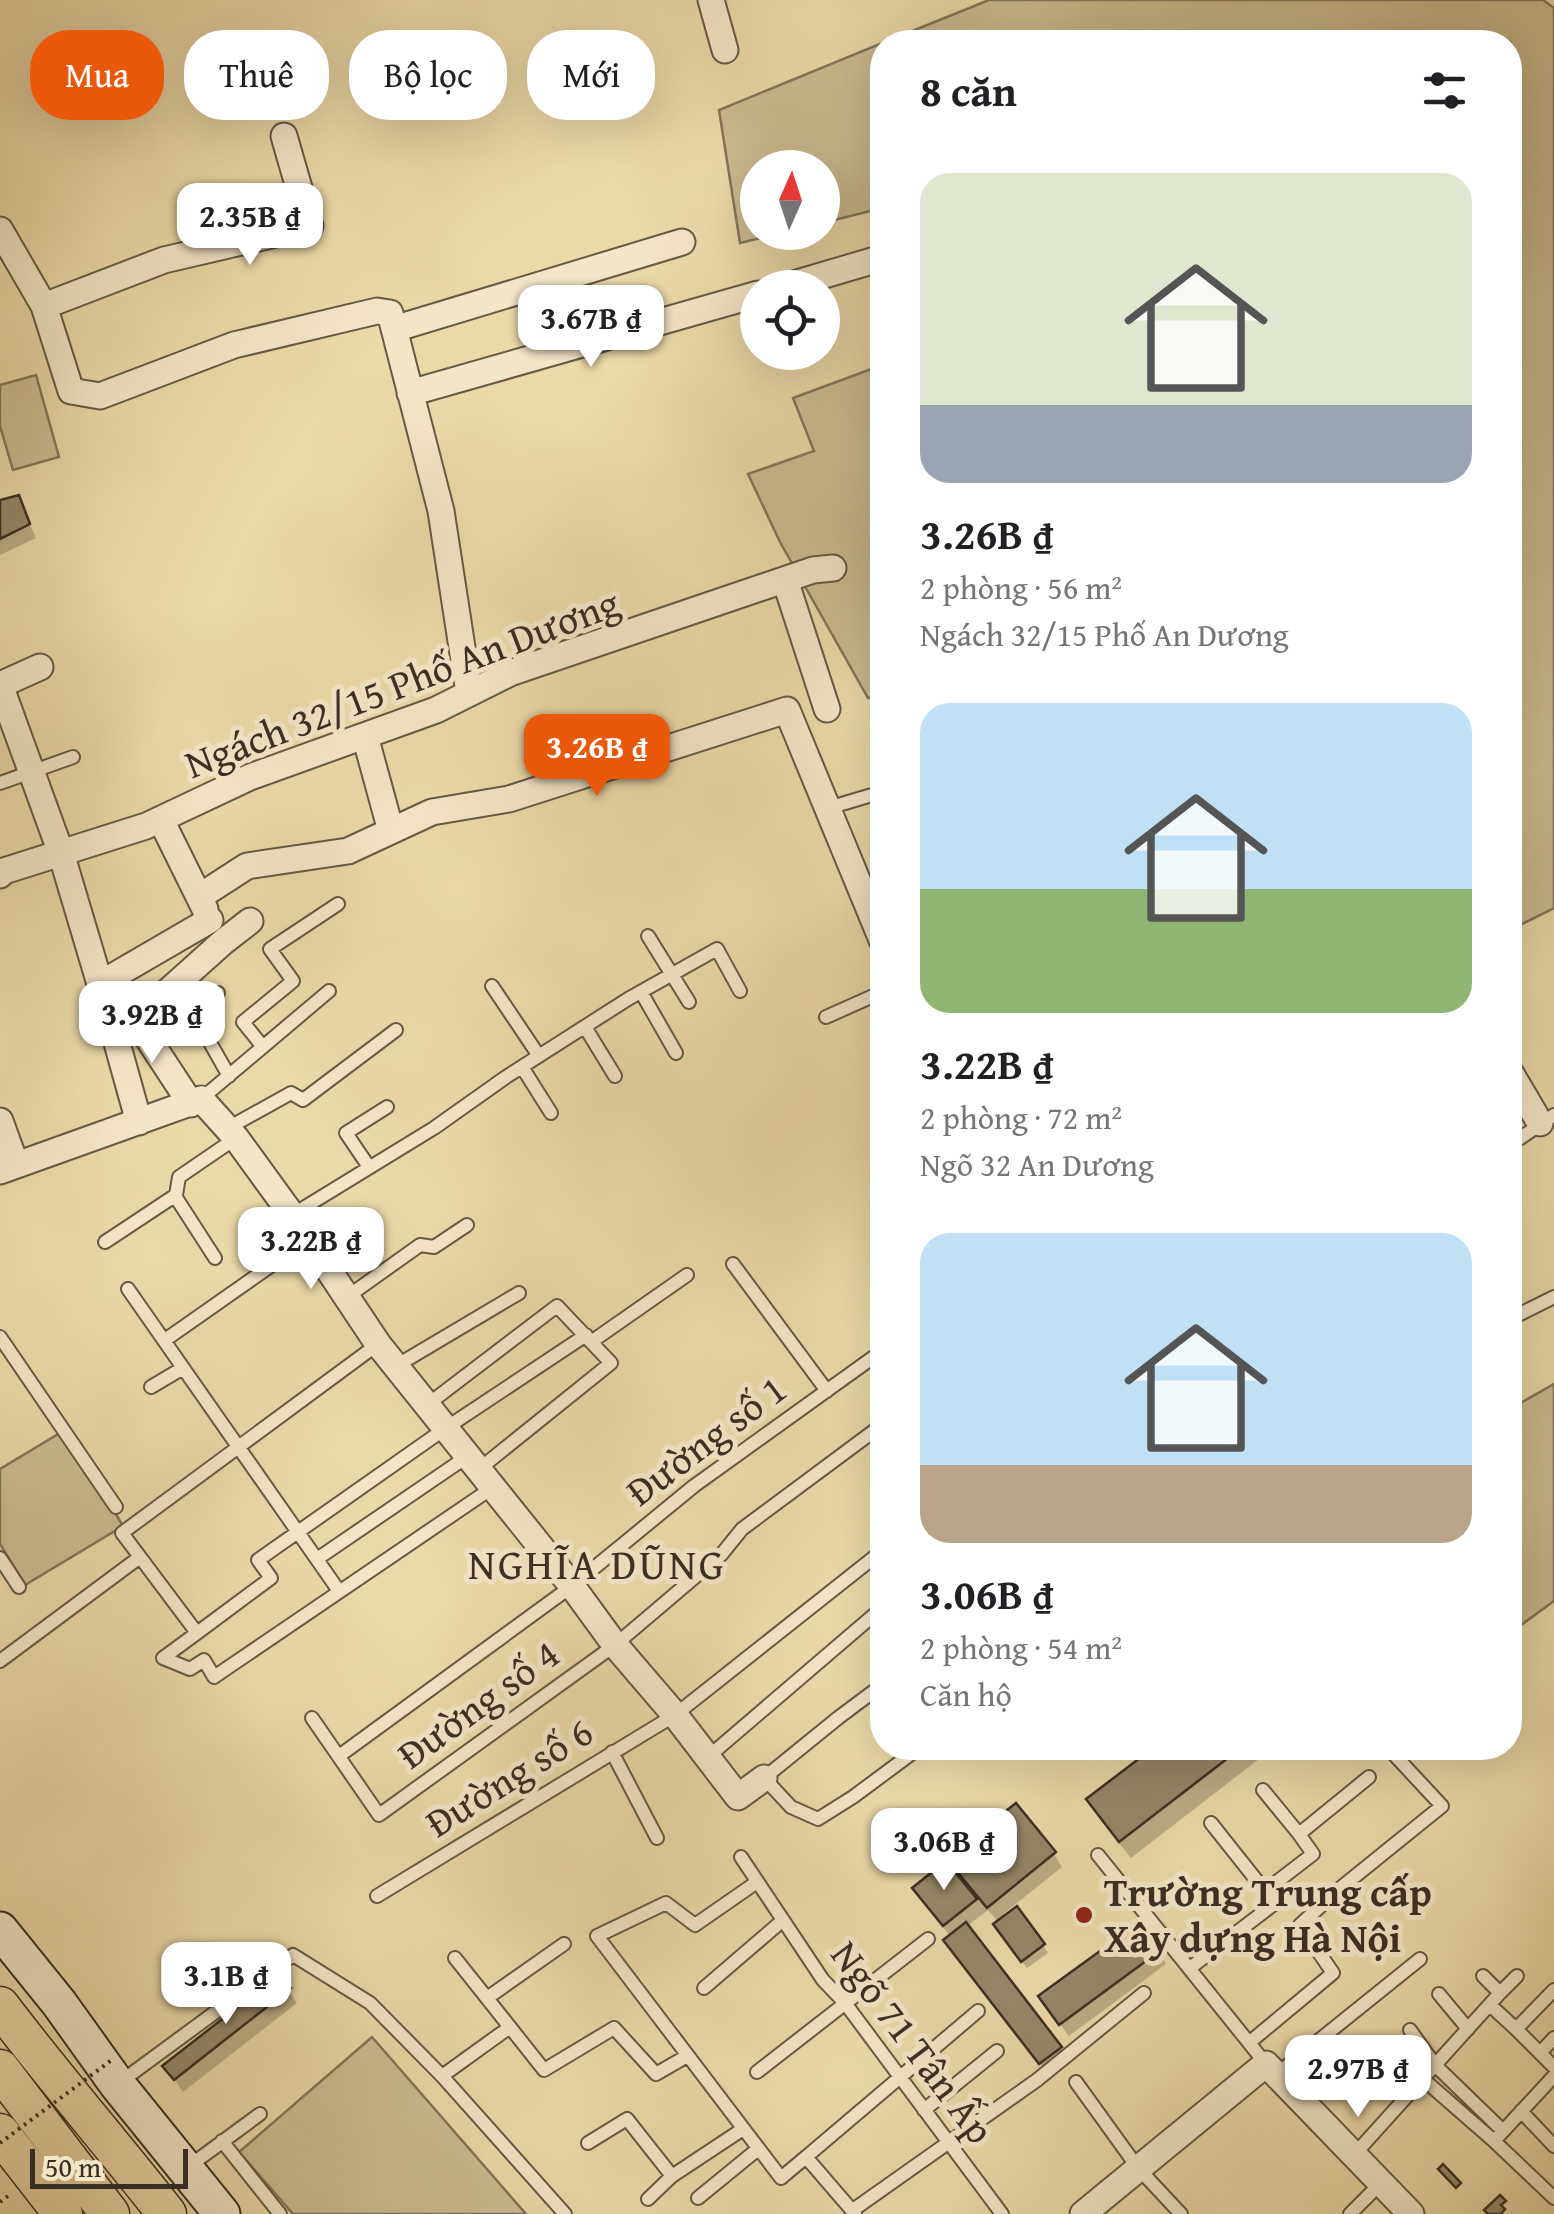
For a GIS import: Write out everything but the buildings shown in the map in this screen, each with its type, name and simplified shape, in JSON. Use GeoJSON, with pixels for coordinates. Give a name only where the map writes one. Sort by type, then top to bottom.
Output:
{"type":"FeatureCollection","features":[{"type":"Feature","properties":{"kind":"main road"},"geometry":{"type":"LineString","coordinates":[[0,2006],[167,2214]]}},
{"type":"Feature","properties":{"kind":"main road"},"geometry":{"type":"LineString","coordinates":[[0,2036],[47,2068]]}},
{"type":"Feature","properties":{"kind":"main road"},"geometry":{"type":"LineString","coordinates":[[0,2069],[110,2214]]}},
{"type":"Feature","properties":{"kind":"main road"},"geometry":{"type":"LineString","coordinates":[[0,2133],[64,2214]]}},
{"type":"Feature","properties":{"kind":"street"},"geometry":{"type":"LineString","coordinates":[[712,0],[725,50]]}},
{"type":"Feature","properties":{"kind":"street"},"geometry":{"type":"LineString","coordinates":[[44,306],[164,260],[310,226],[284,136]]}},
{"type":"Feature","properties":{"kind":"street"},"geometry":{"type":"LineString","coordinates":[[0,230],[44,306],[71,391],[100,396],[234,345],[377,311],[390,313],[441,511],[469,694]]}},
{"type":"Feature","properties":{"kind":"street"},"geometry":{"type":"LineString","coordinates":[[394,328],[682,242]]}},
{"type":"Feature","properties":{"kind":"street"},"geometry":{"type":"LineString","coordinates":[[840,270],[870,262]]}},
{"type":"Feature","properties":{"kind":"street"},"geometry":{"type":"LineString","coordinates":[[410,393],[740,299]]}},
{"type":"Feature","properties":{"kind":"street","name":"Ngách 32/15 Phố An Dương"},"geometry":{"type":"LineString","coordinates":[[1,868],[146,826],[250,778],[436,710],[510,673],[813,570],[833,568]]}},
{"type":"Feature","properties":{"kind":"street"},"geometry":{"type":"LineString","coordinates":[[784,580],[827,710]]}},
{"type":"Feature","properties":{"kind":"street"},"geometry":{"type":"LineString","coordinates":[[40,667],[0,684],[4,709],[60,853],[100,984],[211,920],[250,921]]}},
{"type":"Feature","properties":{"kind":"street"},"geometry":{"type":"LineString","coordinates":[[764,1778],[738,1797],[378,1344],[292,1214],[232,1133],[196,1101],[136,1020],[248,866],[348,851],[432,812],[508,799],[787,710],[870,911]]}},
{"type":"Feature","properties":{"kind":"street"},"geometry":{"type":"LineString","coordinates":[[365,736],[391,831]]}},
{"type":"Feature","properties":{"kind":"street"},"geometry":{"type":"LineString","coordinates":[[161,820],[211,920]]}},
{"type":"Feature","properties":{"kind":"street"},"geometry":{"type":"LineString","coordinates":[[112,1025],[139,1122]]}},
{"type":"Feature","properties":{"kind":"street"},"geometry":{"type":"LineString","coordinates":[[1522,1087],[1547,1119]]}},
{"type":"Feature","properties":{"kind":"street"},"geometry":{"type":"LineString","coordinates":[[0,1120],[8,1168],[196,1101]]}},
{"type":"Feature","properties":{"kind":"street"},"geometry":{"type":"LineString","coordinates":[[0,1930],[115,2072],[222,2214]]}},
{"type":"Feature","properties":{"kind":"street"},"geometry":{"type":"LineString","coordinates":[[1082,2214],[1271,2069],[1411,2214]]}},
{"type":"Feature","properties":{"kind":"lane"},"geometry":{"type":"LineString","coordinates":[[0,783],[73,757]]}},
{"type":"Feature","properties":{"kind":"lane"},"geometry":{"type":"LineString","coordinates":[[828,808],[870,796]]}},
{"type":"Feature","properties":{"kind":"lane"},"geometry":{"type":"LineString","coordinates":[[263,1047],[243,1022],[293,981],[270,949],[338,904]]}},
{"type":"Feature","properties":{"kind":"lane"},"geometry":{"type":"LineString","coordinates":[[648,936],[688,1002]]}},
{"type":"Feature","properties":{"kind":"lane"},"geometry":{"type":"LineString","coordinates":[[292,1214],[434,1128],[585,1026],[717,949],[740,992]]}},
{"type":"Feature","properties":{"kind":"lane"},"geometry":{"type":"LineString","coordinates":[[492,986],[539,1056]]}},
{"type":"Feature","properties":{"kind":"lane"},"geometry":{"type":"LineString","coordinates":[[196,1101],[329,991]]}},
{"type":"Feature","properties":{"kind":"lane"},"geometry":{"type":"LineString","coordinates":[[641,992],[676,1053]]}},
{"type":"Feature","properties":{"kind":"lane"},"geometry":{"type":"LineString","coordinates":[[218,993],[195,1016],[228,1076]]}},
{"type":"Feature","properties":{"kind":"lane"},"geometry":{"type":"LineString","coordinates":[[826,1017],[870,997]]}},
{"type":"Feature","properties":{"kind":"lane"},"geometry":{"type":"LineString","coordinates":[[585,1026],[614,1076]]}},
{"type":"Feature","properties":{"kind":"lane"},"geometry":{"type":"LineString","coordinates":[[105,1242],[174,1196],[180,1177],[232,1133],[291,1093],[303,1100],[396,1030]]}},
{"type":"Feature","properties":{"kind":"lane"},"geometry":{"type":"LineString","coordinates":[[522,1067],[551,1113]]}},
{"type":"Feature","properties":{"kind":"lane"},"geometry":{"type":"LineString","coordinates":[[369,1167],[346,1133],[388,1106]]}},
{"type":"Feature","properties":{"kind":"lane"},"geometry":{"type":"LineString","coordinates":[[1522,1137],[1547,1119]]}},
{"type":"Feature","properties":{"kind":"lane"},"geometry":{"type":"LineString","coordinates":[[174,1196],[215,1258]]}},
{"type":"Feature","properties":{"kind":"lane"},"geometry":{"type":"LineString","coordinates":[[347,1297],[420,1245],[434,1247],[467,1225]]}},
{"type":"Feature","properties":{"kind":"lane"},"geometry":{"type":"LineString","coordinates":[[165,1340],[309,1239]]}},
{"type":"Feature","properties":{"kind":"lane"},"geometry":{"type":"LineString","coordinates":[[733,1264],[827,1391]]}},
{"type":"Feature","properties":{"kind":"lane"},"geometry":{"type":"LineString","coordinates":[[428,1406],[557,1306],[589,1338],[611,1364],[339,1590],[214,1677],[204,1660],[190,1669],[163,1658],[271,1578],[258,1560],[446,1428],[589,1338],[687,1275]]}},
{"type":"Feature","properties":{"kind":"lane"},"geometry":{"type":"LineString","coordinates":[[128,1289],[339,1590]]}},
{"type":"Feature","properties":{"kind":"lane"},"geometry":{"type":"LineString","coordinates":[[396,1366],[519,1294]]}},
{"type":"Feature","properties":{"kind":"lane"},"geometry":{"type":"LineString","coordinates":[[1522,1313],[1554,1297]]}},
{"type":"Feature","properties":{"kind":"lane"},"geometry":{"type":"LineString","coordinates":[[0,1338],[116,1507]]}},
{"type":"Feature","properties":{"kind":"lane"},"geometry":{"type":"LineString","coordinates":[[197,1632],[122,1533],[378,1344]]}},
{"type":"Feature","properties":{"kind":"lane","name":"Đường số 1"},"geometry":{"type":"LineString","coordinates":[[339,1756],[572,1586],[694,1486],[870,1360]]}},
{"type":"Feature","properties":{"kind":"lane"},"geometry":{"type":"LineString","coordinates":[[151,1387],[183,1368]]}},
{"type":"Feature","properties":{"kind":"lane","name":"Đường số 4"},"geometry":{"type":"LineString","coordinates":[[339,1756],[379,1815],[615,1646],[721,1556],[742,1529],[870,1434]]}},
{"type":"Feature","properties":{"kind":"lane"},"geometry":{"type":"LineString","coordinates":[[316,1559],[479,1471]]}},
{"type":"Feature","properties":{"kind":"lane"},"geometry":{"type":"LineString","coordinates":[[0,1661],[140,1557]]}},
{"type":"Feature","properties":{"kind":"lane"},"geometry":{"type":"LineString","coordinates":[[0,1558],[19,1587]]}},
{"type":"Feature","properties":{"kind":"lane","name":"Đường số 6"},"geometry":{"type":"LineString","coordinates":[[377,1896],[675,1714],[870,1561]]}},
{"type":"Feature","properties":{"kind":"lane"},"geometry":{"type":"LineString","coordinates":[[708,1757],[870,1618]]}},
{"type":"Feature","properties":{"kind":"lane"},"geometry":{"type":"LineString","coordinates":[[870,1695],[764,1778],[791,1807],[818,1819],[903,1760]]}},
{"type":"Feature","properties":{"kind":"lane"},"geometry":{"type":"LineString","coordinates":[[312,1718],[339,1756]]}},
{"type":"Feature","properties":{"kind":"lane"},"geometry":{"type":"LineString","coordinates":[[612,1752],[658,1838]]}},
{"type":"Feature","properties":{"kind":"lane"},"geometry":{"type":"LineString","coordinates":[[1250,2042],[1333,1972],[1300,1925],[1442,1806],[1399,1760]]}},
{"type":"Feature","properties":{"kind":"lane"},"geometry":{"type":"LineString","coordinates":[[1299,1834],[1370,1777]]}},
{"type":"Feature","properties":{"kind":"lane"},"geometry":{"type":"LineString","coordinates":[[1263,1790],[1313,1854],[1265,1891]]}},
{"type":"Feature","properties":{"kind":"lane"},"geometry":{"type":"LineString","coordinates":[[1186,1963],[1274,1904],[1211,1823]]}},
{"type":"Feature","properties":{"kind":"lane"},"geometry":{"type":"LineString","coordinates":[[1098,1855],[1271,2069],[1420,1958]]}},
{"type":"Feature","properties":{"kind":"lane","name":"Ngõ 71 Tân Ấp"},"geometry":{"type":"LineString","coordinates":[[741,1857],[823,1980],[1002,2214]]}},
{"type":"Feature","properties":{"kind":"lane"},"geometry":{"type":"LineString","coordinates":[[757,1882],[695,1925],[666,1903],[597,1936],[781,2178],[978,2011]]}},
{"type":"Feature","properties":{"kind":"lane"},"geometry":{"type":"LineString","coordinates":[[704,1988],[782,1920]]}},
{"type":"Feature","properties":{"kind":"lane"},"geometry":{"type":"LineString","coordinates":[[757,2072],[928,1940]]}},
{"type":"Feature","properties":{"kind":"lane"},"geometry":{"type":"LineString","coordinates":[[487,1998],[564,1944]]}},
{"type":"Feature","properties":{"kind":"lane"},"geometry":{"type":"LineString","coordinates":[[115,2072],[293,1955],[370,2003],[442,2076],[565,2214]]}},
{"type":"Feature","properties":{"kind":"lane"},"geometry":{"type":"LineString","coordinates":[[456,1958],[544,2070],[614,2028],[656,2074],[687,2056]]}},
{"type":"Feature","properties":{"kind":"lane"},"geometry":{"type":"LineString","coordinates":[[1483,1976],[1500,1994]]}},
{"type":"Feature","properties":{"kind":"lane"},"geometry":{"type":"LineString","coordinates":[[1354,2155],[1517,1976]]}},
{"type":"Feature","properties":{"kind":"lane"},"geometry":{"type":"LineString","coordinates":[[1516,2029],[1554,1990]]}},
{"type":"Feature","properties":{"kind":"lane"},"geometry":{"type":"LineString","coordinates":[[806,2156],[854,2212],[1037,2080],[1144,1993]]}},
{"type":"Feature","properties":{"kind":"lane"},"geometry":{"type":"LineString","coordinates":[[1438,1994],[1468,2029]]}},
{"type":"Feature","properties":{"kind":"lane"},"geometry":{"type":"LineString","coordinates":[[1490,2005],[1554,2067]]}},
{"type":"Feature","properties":{"kind":"lane"},"geometry":{"type":"LineString","coordinates":[[442,2076],[510,2028]]}},
{"type":"Feature","properties":{"kind":"lane"},"geometry":{"type":"LineString","coordinates":[[1410,2030],[1436,2065],[1554,2198]]}},
{"type":"Feature","properties":{"kind":"lane"},"geometry":{"type":"LineString","coordinates":[[1540,2053],[1554,2038]]}},
{"type":"Feature","properties":{"kind":"lane"},"geometry":{"type":"LineString","coordinates":[[924,2110],[996,2052]]}},
{"type":"Feature","properties":{"kind":"lane"},"geometry":{"type":"LineString","coordinates":[[1498,2135],[1554,2076]]}},
{"type":"Feature","properties":{"kind":"lane"},"geometry":{"type":"LineString","coordinates":[[1423,2079],[1498,2135]]}},
{"type":"Feature","properties":{"kind":"lane"},"geometry":{"type":"LineString","coordinates":[[1076,2082],[1138,2168],[1180,2214]]}},
{"type":"Feature","properties":{"kind":"lane"},"geometry":{"type":"LineString","coordinates":[[1520,2111],[1554,2146]]}},
{"type":"Feature","properties":{"kind":"lane"},"geometry":{"type":"LineString","coordinates":[[186,2168],[260,2114]]}},
{"type":"Feature","properties":{"kind":"lane"},"geometry":{"type":"LineString","coordinates":[[588,2143],[627,2119],[672,2176]]}},
{"type":"Feature","properties":{"kind":"lane"},"geometry":{"type":"LineString","coordinates":[[648,2198],[672,2176],[743,2129]]}},
{"type":"Feature","properties":{"kind":"lane"},"geometry":{"type":"LineString","coordinates":[[222,2141],[280,2214]]}},
{"type":"Feature","properties":{"kind":"lane"},"geometry":{"type":"LineString","coordinates":[[698,2198],[758,2149]]}},
{"type":"Feature","properties":{"kind":"lane"},"geometry":{"type":"LineString","coordinates":[[1350,2214],[1381,2182]]}},
{"type":"Feature","properties":{"kind":"path"},"geometry":{"type":"LineString","coordinates":[[0,2143],[115,2072]]}},
{"type":"Feature","properties":{"kind":"path"},"geometry":{"type":"LineString","coordinates":[[0,2202],[8,2196]]}},
{"type":"Feature","properties":{"kind":"shaded area"},"geometry":{"type":"Polygon","coordinates":[[[989,0],[1543,0],[1554,8],[1554,908],[1522,924],[1522,30],[915,30],[989,0]]]}},
{"type":"Feature","properties":{"kind":"shaded area"},"geometry":{"type":"Polygon","coordinates":[[[870,48],[870,211],[840,219],[840,150],[740,150],[740,243],[719,110],[870,48]]]}},
{"type":"Feature","properties":{"kind":"shaded area"},"geometry":{"type":"Polygon","coordinates":[[[870,369],[870,698],[780,542],[748,474],[814,451],[793,398],[870,369]]]}},
{"type":"Feature","properties":{"kind":"shaded area"},"geometry":{"type":"Polygon","coordinates":[[[36,375],[59,457],[13,470],[0,426],[0,385],[36,375]]]}},
{"type":"Feature","properties":{"kind":"shaded area"},"geometry":{"type":"Polygon","coordinates":[[[1554,1384],[1554,1601],[1522,1624],[1522,1402],[1554,1384]]]}},
{"type":"Feature","properties":{"kind":"shaded area"},"geometry":{"type":"Polygon","coordinates":[[[65,1430],[123,1526],[25,1585],[0,1544],[0,1469],[65,1430]]]}},
{"type":"Feature","properties":{"kind":"shaded area"},"geometry":{"type":"Polygon","coordinates":[[[372,2037],[526,2214],[293,2214],[239,2152],[372,2037]]]}},
{"type":"Feature","properties":{"kind":"place","name":"Trường Trung cấp Xây dựng Hà Nội"},"geometry":{"type":"Point","coordinates":[1084,1915]}},
{"type":"Feature","properties":{"kind":"district","name":"NGHĨA DŨNG"},"geometry":{"type":"Point","coordinates":[597,1564]}}]}
